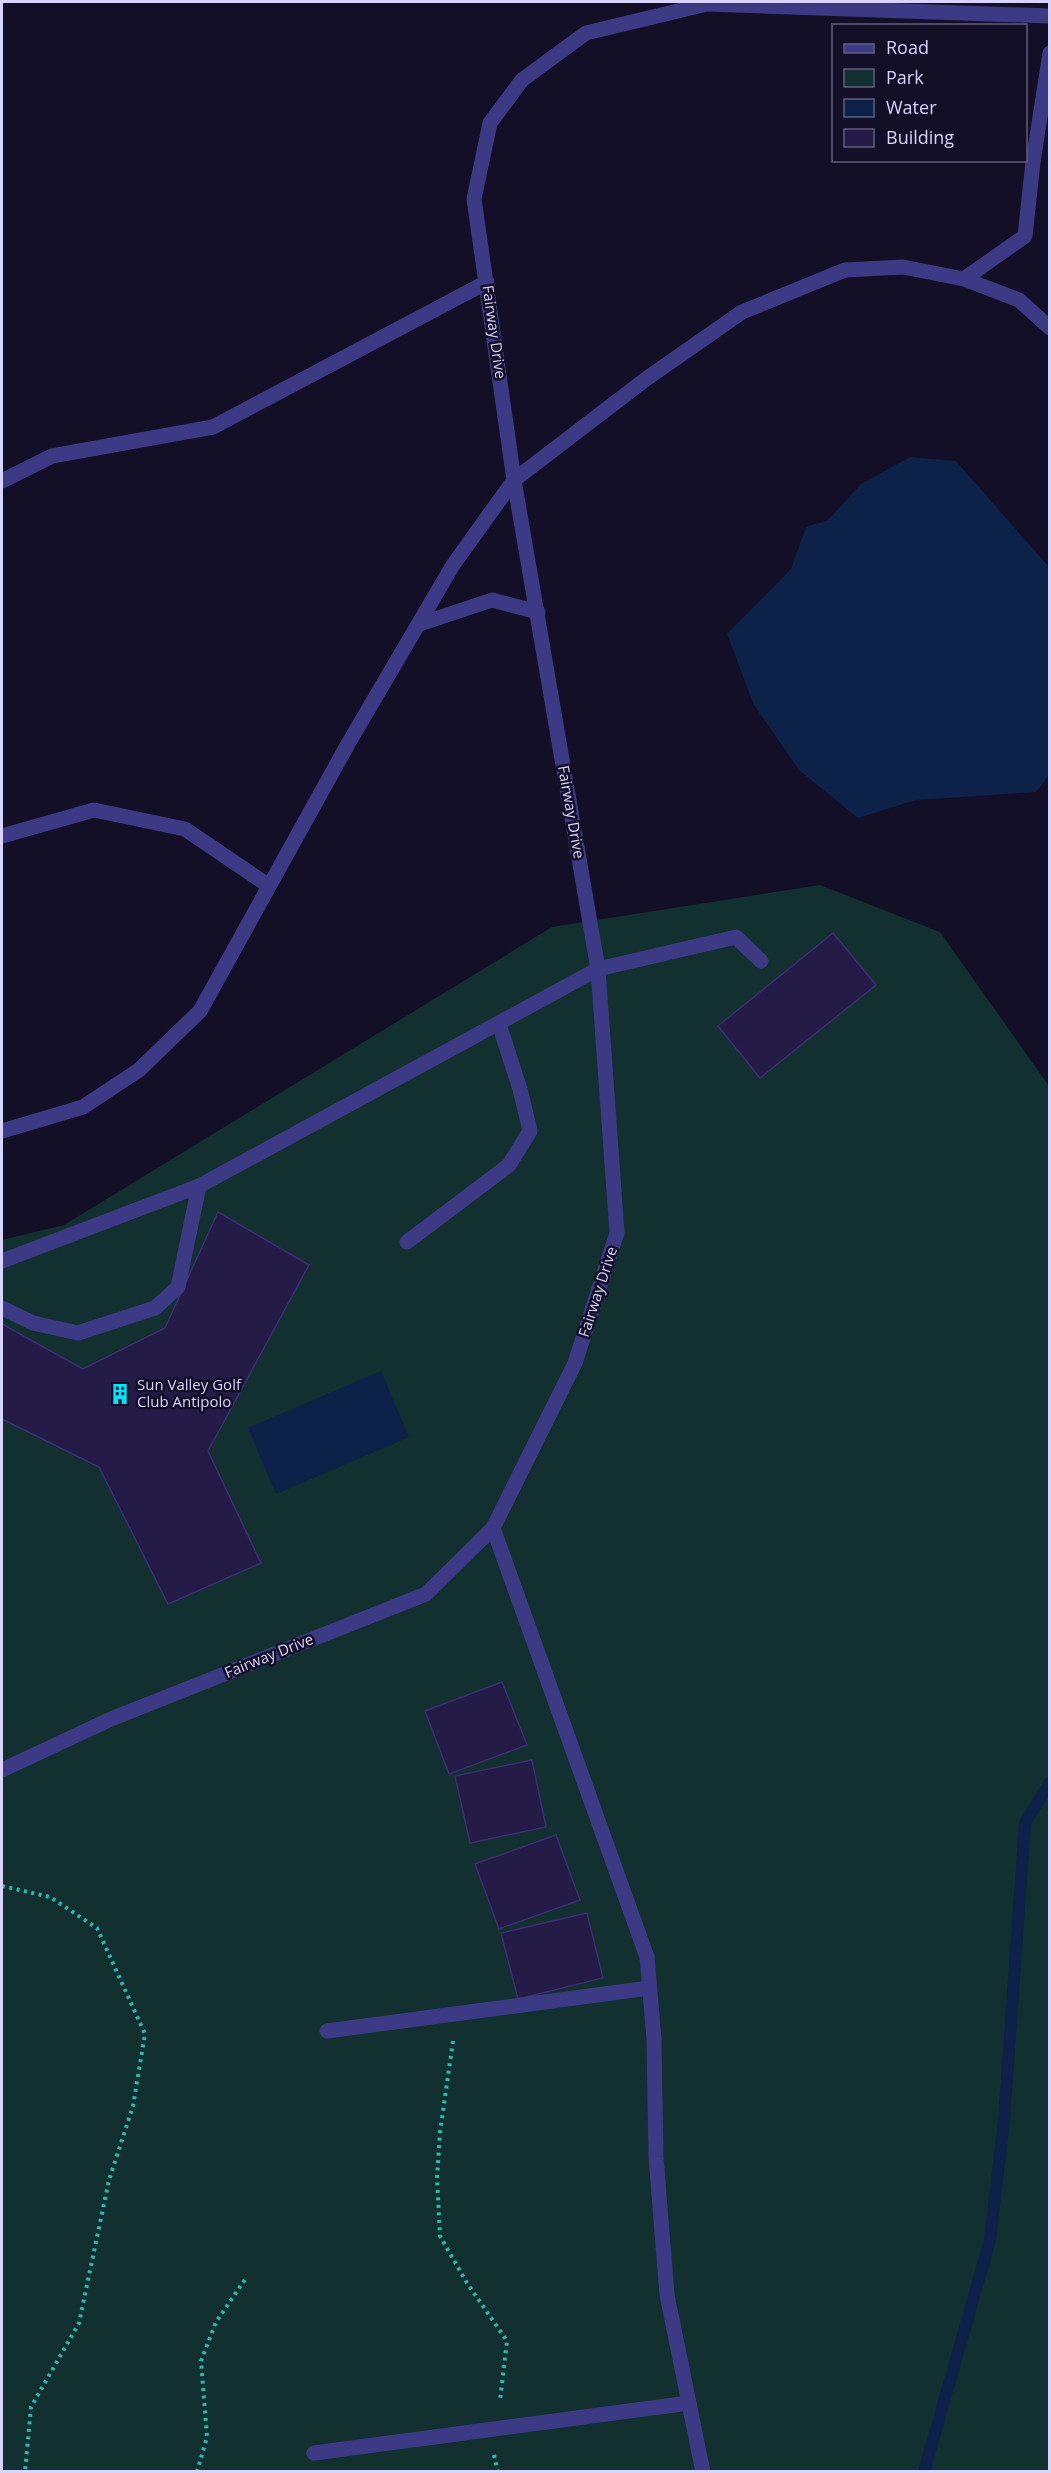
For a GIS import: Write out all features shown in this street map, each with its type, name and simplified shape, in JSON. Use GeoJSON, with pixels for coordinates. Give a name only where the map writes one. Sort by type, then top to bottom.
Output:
{"type":"FeatureCollection","features":[{"type":"Feature","properties":{"kind":"street","name":"Fairway Drive"},"geometry":{"type":"LineString","coordinates":[[2,1770],[111,1719],[426,1594],[494,1528],[574,1363],[617,1233],[598,969],[514,480],[488,282],[474,199],[490,123],[522,80],[586,33],[707,4],[1050,16]]}},
{"type":"Feature","properties":{"kind":"street"},"geometry":{"type":"LineString","coordinates":[[964,279],[1025,236],[1033,162],[1050,53]]}},
{"type":"Feature","properties":{"kind":"street"},"geometry":{"type":"LineString","coordinates":[[2,1131],[83,1107],[139,1070],[200,1011],[348,744],[453,565],[514,480],[646,379],[742,312],[845,270],[903,267],[964,279],[1018,300],[1050,328]]}},
{"type":"Feature","properties":{"kind":"street"},"geometry":{"type":"LineString","coordinates":[[2,481],[52,456],[213,427],[488,282]]}},
{"type":"Feature","properties":{"kind":"street"},"geometry":{"type":"LineString","coordinates":[[420,624],[492,600],[538,612]]}},
{"type":"Feature","properties":{"kind":"street"},"geometry":{"type":"LineString","coordinates":[[2,836],[94,810],[185,829],[269,886]]}},
{"type":"Feature","properties":{"kind":"street"},"geometry":{"type":"LineString","coordinates":[[2,1261],[199,1186],[598,969],[736,937],[761,961]]}},
{"type":"Feature","properties":{"kind":"street"},"geometry":{"type":"LineString","coordinates":[[407,1242],[509,1165],[530,1131],[520,1089],[499,1024]]}},
{"type":"Feature","properties":{"kind":"street"},"geometry":{"type":"LineString","coordinates":[[2,1308],[33,1323],[78,1333],[155,1308],[178,1287],[199,1186]]}},
{"type":"Feature","properties":{"kind":"street"},"geometry":{"type":"LineString","coordinates":[[494,1528],[647,1957],[654,2039],[656,2157],[667,2295],[703,2472]]}},
{"type":"Feature","properties":{"kind":"street"},"geometry":{"type":"LineString","coordinates":[[327,2031],[649,1988]]}},
{"type":"Feature","properties":{"kind":"street"},"geometry":{"type":"LineString","coordinates":[[314,2453],[689,2403]]}},
{"type":"Feature","properties":{"kind":"path"},"geometry":{"type":"LineString","coordinates":[[2,1886],[50,1897],[97,1928],[145,2034],[133,2106],[109,2180],[79,2323],[31,2407],[25,2472]]}},
{"type":"Feature","properties":{"kind":"path"},"geometry":{"type":"LineString","coordinates":[[454,2034],[436,2178],[440,2236],[467,2283],[507,2341],[499,2409]]}},
{"type":"Feature","properties":{"kind":"path"},"geometry":{"type":"LineString","coordinates":[[198,2472],[207,2437],[201,2361],[216,2322],[246,2278]]}},
{"type":"Feature","properties":{"kind":"path"},"geometry":{"type":"LineString","coordinates":[[494,2454],[498,2472]]}},
{"type":"Feature","properties":{"kind":"green space"},"geometry":{"type":"Polygon","coordinates":[[[820,885],[940,932],[1049,1086],[1049,2471],[2,2471],[2,1240],[64,1225],[552,927],[820,885]]]}},
{"type":"Feature","properties":{"kind":"water"},"geometry":{"type":"Polygon","coordinates":[[[910,457],[956,461],[1049,567],[1049,775],[1036,792],[916,800],[858,818],[799,770],[754,705],[727,634],[791,569],[806,527],[828,520],[861,484],[910,457]]]}},
{"type":"Feature","properties":{"kind":"water"},"geometry":{"type":"Polygon","coordinates":[[[381,1371],[409,1437],[276,1494],[248,1428],[381,1371]]]}},
{"type":"Feature","properties":{"kind":"building"},"geometry":{"type":"Polygon","coordinates":[[[833,933],[876,985],[760,1078],[718,1026],[833,933]]]}},
{"type":"Feature","properties":{"kind":"building","name":"Sun Valley Golf Club Antipolo"},"geometry":{"type":"Polygon","coordinates":[[[218,1212],[309,1265],[208,1451],[261,1563],[168,1604],[99,1467],[2,1419],[2,1324],[83,1369],[165,1328],[218,1212]]]}},
{"type":"Feature","properties":{"kind":"building"},"geometry":{"type":"Polygon","coordinates":[[[502,1682],[527,1745],[449,1774],[425,1711],[502,1682]]]}},
{"type":"Feature","properties":{"kind":"building"},"geometry":{"type":"Polygon","coordinates":[[[532,1760],[546,1827],[470,1843],[455,1776],[532,1760]]]}},
{"type":"Feature","properties":{"kind":"building"},"geometry":{"type":"Polygon","coordinates":[[[556,1835],[580,1900],[499,1929],[475,1864],[556,1835]]]}},
{"type":"Feature","properties":{"kind":"building"},"geometry":{"type":"Polygon","coordinates":[[[587,1913],[603,1978],[518,1999],[501,1933],[587,1913]]]}},
{"type":"Feature","properties":{"kind":"waterway"},"geometry":{"type":"LineString","coordinates":[[924,2472],[990,2240],[1004,2120],[1025,1823],[1050,1782]]}},
{"type":"Feature","properties":{"kind":"place","name":"Sun Valley Golf Club Antipolo"},"geometry":{"type":"Point","coordinates":[120,1394]}}]}
